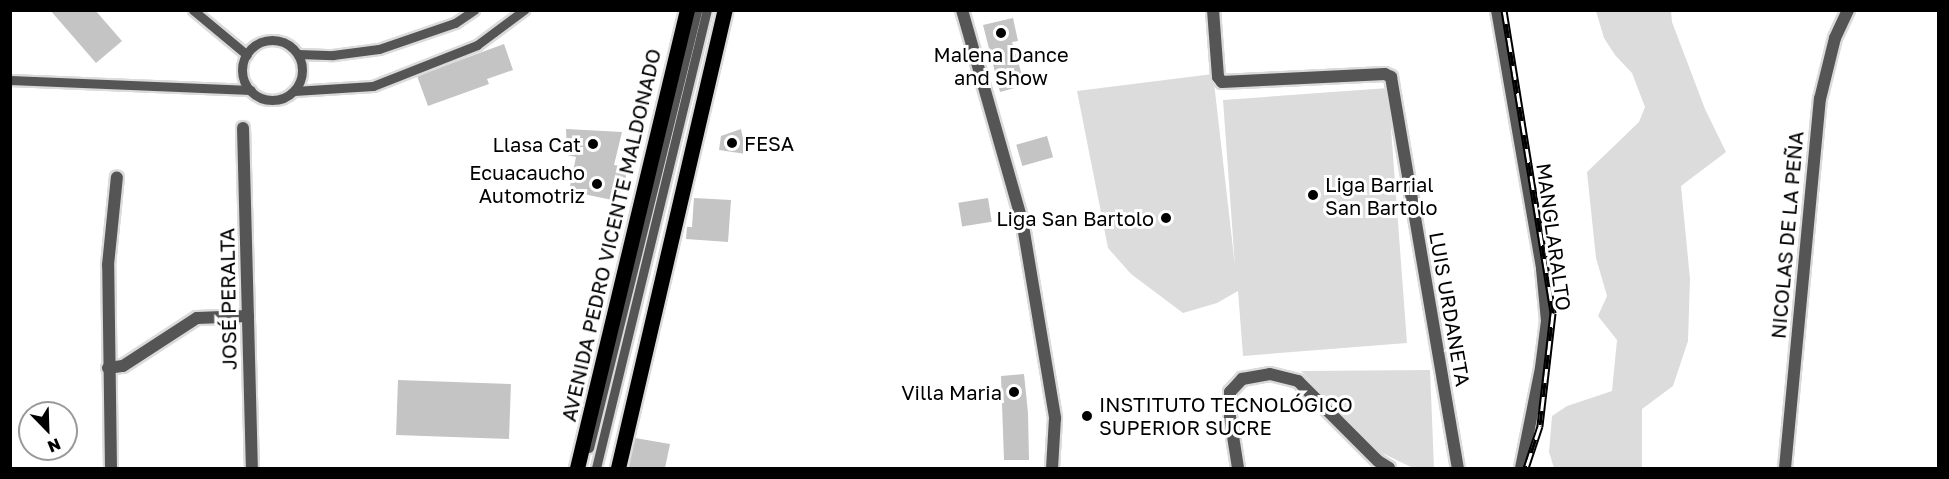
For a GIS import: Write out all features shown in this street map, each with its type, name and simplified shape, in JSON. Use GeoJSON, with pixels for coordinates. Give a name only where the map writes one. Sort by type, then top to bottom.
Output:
{"type":"FeatureCollection","features":[{"type":"Feature","properties":{"kind":"main road","name":"AVENIDA PEDRO VICENTE MALDONADO"},"geometry":{"type":"LineString","coordinates":[[577,468],[687,10]]}},
{"type":"Feature","properties":{"kind":"main road"},"geometry":{"type":"LineString","coordinates":[[618,468],[725,10]]}},
{"type":"Feature","properties":{"kind":"street"},"geometry":{"type":"LineString","coordinates":[[962,10],[1022,220],[1055,418],[1052,468]]}},
{"type":"Feature","properties":{"kind":"street","name":"LUIS URDANETA"},"geometry":{"type":"LineString","coordinates":[[1213,10],[1218,77],[1222,82],[1385,74],[1391,77],[1458,468]]}},
{"type":"Feature","properties":{"kind":"street","name":"MANGLARALTO"},"geometry":{"type":"LineString","coordinates":[[1497,10],[1542,268],[1546,321],[1541,368],[1527,448],[1521,468]]}},
{"type":"Feature","properties":{"kind":"street","name":"NICOLAS DE LA PEÑA"},"geometry":{"type":"LineString","coordinates":[[1785,468],[1820,99],[1835,38],[1848,10]]}},
{"type":"Feature","properties":{"kind":"street","name":"JOSÉ PERALTA"},"geometry":{"type":"LineString","coordinates":[[243,128],[252,468]]}},
{"type":"Feature","properties":{"kind":"street"},"geometry":{"type":"LineString","coordinates":[[111,468],[108,265],[117,177]]}},
{"type":"Feature","properties":{"kind":"street"},"geometry":{"type":"LineString","coordinates":[[108,368],[123,366],[197,318],[248,316]]}},
{"type":"Feature","properties":{"kind":"street"},"geometry":{"type":"LineString","coordinates":[[1238,468],[1230,417],[1232,388],[1247,377],[1270,375],[1298,381],[1349,434],[1389,468]]}},
{"type":"Feature","properties":{"kind":"lane"},"geometry":{"type":"LineString","coordinates":[[193,10],[247,55]]}},
{"type":"Feature","properties":{"kind":"lane"},"geometry":{"type":"LineString","coordinates":[[474,10],[455,23],[379,49],[333,54],[298,54],[282,42],[272,40],[262,42],[247,55],[243,73],[250,90],[258,96],[277,100],[294,91],[373,86],[477,45],[524,10]]}},
{"type":"Feature","properties":{"kind":"lane"},"geometry":{"type":"LineString","coordinates":[[584,468],[697,10]]}},
{"type":"Feature","properties":{"kind":"lane"},"geometry":{"type":"LineString","coordinates":[[596,468],[707,10]]}},
{"type":"Feature","properties":{"kind":"lane"},"geometry":{"type":"LineString","coordinates":[[294,91],[302,73],[298,54]]}},
{"type":"Feature","properties":{"kind":"lane"},"geometry":{"type":"LineString","coordinates":[[10,80],[250,90]]}},
{"type":"Feature","properties":{"kind":"shaded area"},"geometry":{"type":"Polygon","coordinates":[[[1596,11],[1671,11],[1672,22],[1705,109],[1726,152],[1681,186],[1690,279],[1688,341],[1673,386],[1642,409],[1642,468],[1554,468],[1549,452],[1552,416],[1567,406],[1612,391],[1617,340],[1598,316],[1607,296],[1596,258],[1587,172],[1639,122],[1645,107],[1632,73],[1615,55],[1604,38],[1596,11]]]}},
{"type":"Feature","properties":{"kind":"shaded area","name":"Liga Barrial San Bartolo"},"geometry":{"type":"Polygon","coordinates":[[[1213,74],[1235,266],[1223,100],[1388,88],[1407,343],[1243,356],[1238,291],[1217,303],[1183,313],[1131,274],[1108,248],[1077,91],[1213,74]]]}},
{"type":"Feature","properties":{"kind":"shaded area"},"geometry":{"type":"Polygon","coordinates":[[[1430,370],[1434,468],[1413,468],[1378,451],[1301,371],[1430,370]]]}},
{"type":"Feature","properties":{"kind":"building"},"geometry":{"type":"Polygon","coordinates":[[[50,10],[95,10],[122,41],[96,63],[50,10]]]}},
{"type":"Feature","properties":{"kind":"building"},"geometry":{"type":"Polygon","coordinates":[[[1013,18],[1018,41],[1012,42],[1025,85],[1000,92],[983,25],[1013,18]]]}},
{"type":"Feature","properties":{"kind":"building"},"geometry":{"type":"Polygon","coordinates":[[[504,44],[513,70],[487,79],[489,84],[428,106],[417,76],[504,44]]]}},
{"type":"Feature","properties":{"kind":"building"},"geometry":{"type":"Polygon","coordinates":[[[566,129],[622,132],[614,165],[625,167],[626,177],[617,201],[569,191],[576,157],[567,155],[566,129]]]}},
{"type":"Feature","properties":{"kind":"building","name":"FESA"},"geometry":{"type":"Polygon","coordinates":[[[741,129],[746,154],[719,150],[721,136],[741,129]]]}},
{"type":"Feature","properties":{"kind":"building"},"geometry":{"type":"Polygon","coordinates":[[[1047,136],[1053,157],[1022,166],[1016,145],[1047,136]]]}},
{"type":"Feature","properties":{"kind":"building"},"geometry":{"type":"Polygon","coordinates":[[[694,198],[731,200],[728,242],[686,239],[687,227],[692,227],[694,198]]]}},
{"type":"Feature","properties":{"kind":"building"},"geometry":{"type":"Polygon","coordinates":[[[988,198],[992,222],[962,226],[958,203],[988,198]]]}},
{"type":"Feature","properties":{"kind":"building"},"geometry":{"type":"Polygon","coordinates":[[[1024,374],[1029,460],[1004,460],[1001,376],[1024,374]]]}},
{"type":"Feature","properties":{"kind":"building"},"geometry":{"type":"Polygon","coordinates":[[[398,380],[511,384],[509,439],[396,435],[398,380]]]}},
{"type":"Feature","properties":{"kind":"building"},"geometry":{"type":"Polygon","coordinates":[[[635,438],[670,444],[665,468],[628,468],[635,438]]]}},
{"type":"Feature","properties":{"kind":"railway"},"geometry":{"type":"LineString","coordinates":[[1504,10],[1553,313],[1540,426],[1526,468]]}},
{"type":"Feature","properties":{"kind":"place","name":"Malena Dance and Show"},"geometry":{"type":"Point","coordinates":[1001,33]}},
{"type":"Feature","properties":{"kind":"place","name":"FESA"},"geometry":{"type":"Point","coordinates":[732,143]}},
{"type":"Feature","properties":{"kind":"place","name":"Llasa Cat"},"geometry":{"type":"Point","coordinates":[593,144]}},
{"type":"Feature","properties":{"kind":"place","name":"Ecuacaucho Automotriz"},"geometry":{"type":"Point","coordinates":[597,184]}},
{"type":"Feature","properties":{"kind":"place","name":"Liga Barrial San Bartolo"},"geometry":{"type":"Point","coordinates":[1313,195]}},
{"type":"Feature","properties":{"kind":"place","name":"Liga San Bartolo"},"geometry":{"type":"Point","coordinates":[1166,218]}},
{"type":"Feature","properties":{"kind":"place","name":"Villa Maria"},"geometry":{"type":"Point","coordinates":[1014,392]}},
{"type":"Feature","properties":{"kind":"place","name":"INSTITUTO TECNOLÓGICO SUPERIOR SUCRE"},"geometry":{"type":"Point","coordinates":[1087,416]}}]}
